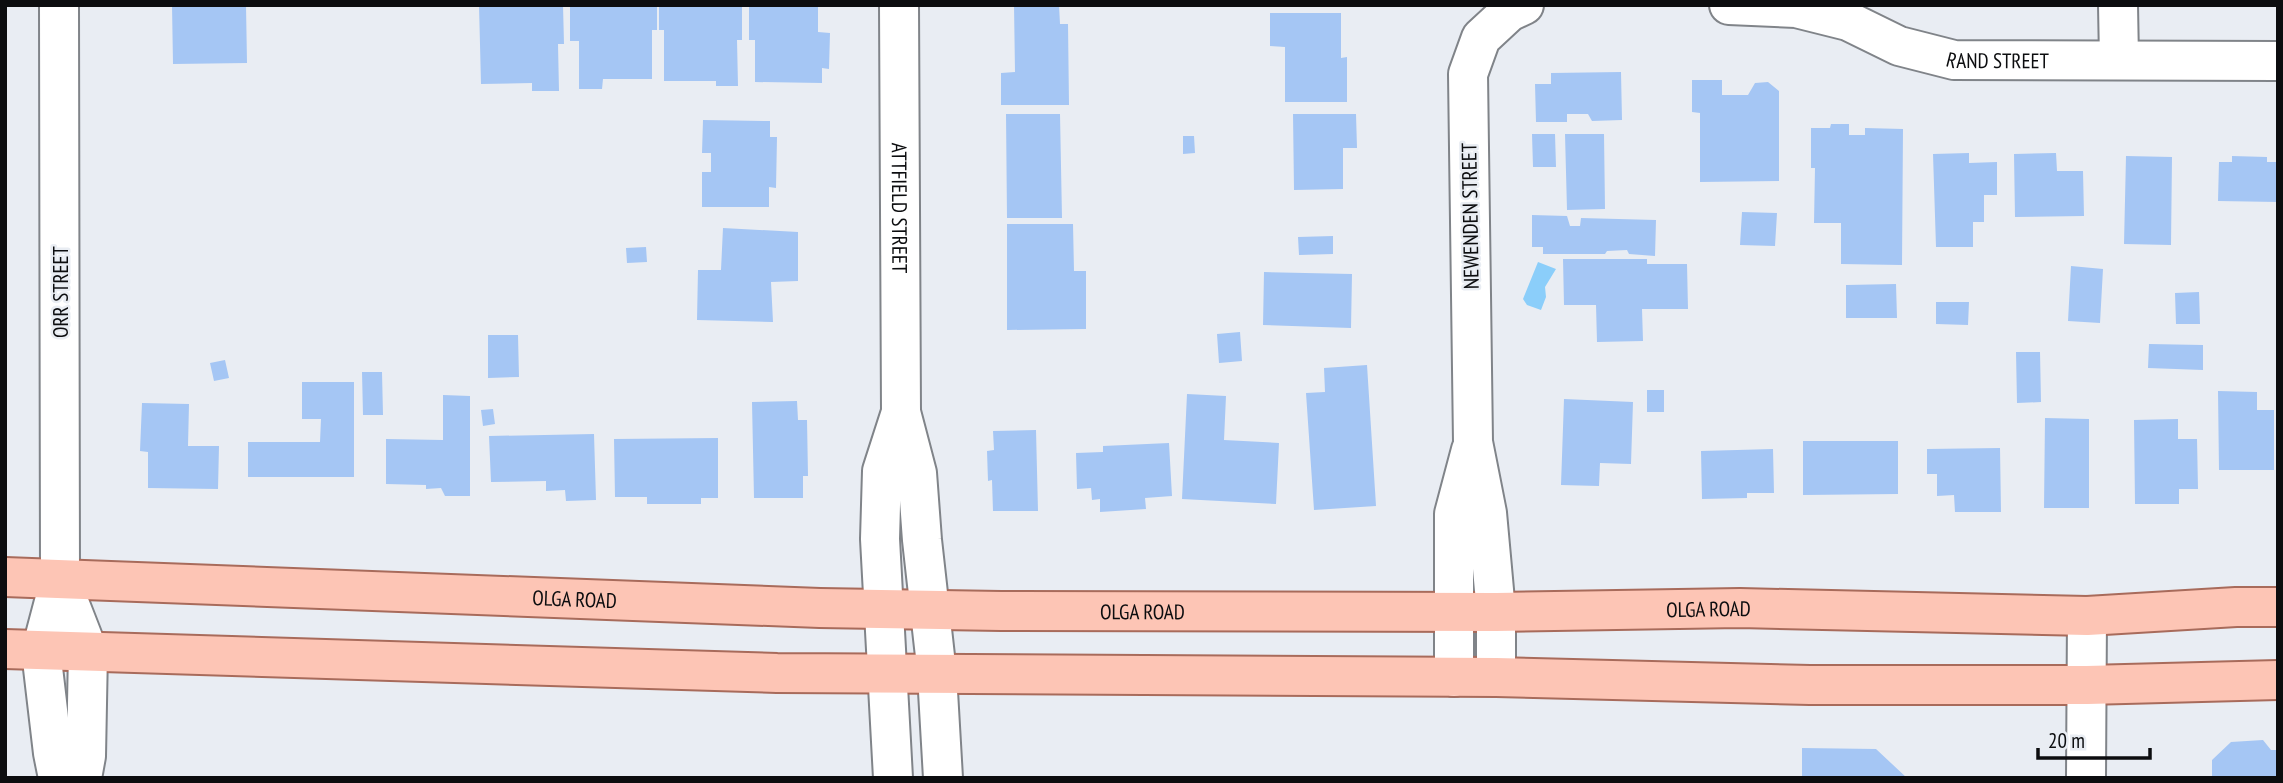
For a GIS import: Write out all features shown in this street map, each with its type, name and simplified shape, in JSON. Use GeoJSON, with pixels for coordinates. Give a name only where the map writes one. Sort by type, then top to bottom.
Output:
{"type":"FeatureCollection","features":[{"type":"Feature","properties":{"kind":"main road","name":"OLGA ROAD"},"geometry":{"type":"LineString","coordinates":[[5,577],[1000,611],[1496,612],[1740,608],[2087,616],[2236,607],[2278,610]]}},
{"type":"Feature","properties":{"kind":"main road"},"geometry":{"type":"LineString","coordinates":[[23,650],[763,673],[1496,677],[1810,685],[2087,685],[2278,680]]}},
{"type":"Feature","properties":{"kind":"street","name":"ORR STREET"},"geometry":{"type":"LineString","coordinates":[[59,5],[60,579],[88,651],[86,756],[82,778]]}},
{"type":"Feature","properties":{"kind":"street","name":"ATTFIELD STREET"},"geometry":{"type":"LineString","coordinates":[[899,5],[901,412],[917,472],[937,674],[943,778]]}},
{"type":"Feature","properties":{"kind":"street","name":"RAND STREET"},"geometry":{"type":"LineString","coordinates":[[1729,5],[1796,8],[1848,21],[1899,46],[1954,60],[2278,61]]}},
{"type":"Feature","properties":{"kind":"street"},"geometry":{"type":"LineString","coordinates":[[2118,5],[2119,59]]}},
{"type":"Feature","properties":{"kind":"street","name":"NEWENDEN STREET"},"geometry":{"type":"LineString","coordinates":[[1496,677],[1496,612],[1486,513],[1473,442],[1468,74],[1480,38],[1512,8]]}},
{"type":"Feature","properties":{"kind":"street","name":"ATTFIELD STREET"},"geometry":{"type":"LineString","coordinates":[[893,778],[880,539],[881,471],[901,412]]}},
{"type":"Feature","properties":{"kind":"street","name":"NEWENDEN STREET"},"geometry":{"type":"LineString","coordinates":[[1454,677],[1454,514],[1473,442]]}},
{"type":"Feature","properties":{"kind":"street","name":"ORR STREET"},"geometry":{"type":"LineString","coordinates":[[58,778],[23,650],[60,579]]}},
{"type":"Feature","properties":{"kind":"street"},"geometry":{"type":"LineString","coordinates":[[2086,778],[2087,616]]}},
{"type":"Feature","properties":{"kind":"water"},"geometry":{"type":"Polygon","coordinates":[[[1538,262],[1556,269],[1545,287],[1546,297],[1541,310],[1527,305],[1523,299],[1538,262]]]}},
{"type":"Feature","properties":{"kind":"building"},"geometry":{"type":"Polygon","coordinates":[[[172,5],[246,5],[247,63],[173,64],[172,5]]]}},
{"type":"Feature","properties":{"kind":"building"},"geometry":{"type":"Polygon","coordinates":[[[479,5],[563,5],[564,44],[558,44],[559,91],[532,91],[532,83],[481,84],[479,5]]]}},
{"type":"Feature","properties":{"kind":"building"},"geometry":{"type":"Polygon","coordinates":[[[570,5],[657,5],[657,30],[652,30],[652,79],[603,79],[602,89],[579,89],[579,41],[570,41],[570,5]]]}},
{"type":"Feature","properties":{"kind":"building"},"geometry":{"type":"Polygon","coordinates":[[[659,5],[742,5],[742,40],[737,40],[738,86],[716,86],[716,81],[664,81],[664,30],[659,30],[659,5]]]}},
{"type":"Feature","properties":{"kind":"building"},"geometry":{"type":"Polygon","coordinates":[[[749,5],[818,5],[818,32],[830,33],[829,69],[822,68],[822,83],[755,82],[755,40],[749,40],[749,5]]]}},
{"type":"Feature","properties":{"kind":"building"},"geometry":{"type":"Polygon","coordinates":[[[1014,5],[1059,5],[1060,24],[1068,24],[1069,105],[1001,105],[1001,73],[1015,72],[1014,5]]]}},
{"type":"Feature","properties":{"kind":"building"},"geometry":{"type":"Polygon","coordinates":[[[1270,13],[1341,13],[1341,58],[1347,57],[1347,102],[1285,102],[1285,47],[1270,46],[1270,13]]]}},
{"type":"Feature","properties":{"kind":"building"},"geometry":{"type":"Polygon","coordinates":[[[1621,72],[1622,120],[1592,121],[1588,114],[1567,114],[1567,122],[1536,122],[1535,84],[1551,84],[1551,73],[1621,72]]]}},
{"type":"Feature","properties":{"kind":"building"},"geometry":{"type":"Polygon","coordinates":[[[1692,80],[1722,80],[1722,95],[1748,95],[1755,83],[1768,82],[1779,91],[1779,181],[1700,182],[1700,113],[1692,112],[1692,80]]]}},
{"type":"Feature","properties":{"kind":"building"},"geometry":{"type":"Polygon","coordinates":[[[1006,114],[1060,114],[1062,218],[1007,218],[1006,114]]]}},
{"type":"Feature","properties":{"kind":"building"},"geometry":{"type":"Polygon","coordinates":[[[1293,114],[1356,114],[1357,148],[1343,148],[1343,189],[1294,190],[1293,114]]]}},
{"type":"Feature","properties":{"kind":"building"},"geometry":{"type":"Polygon","coordinates":[[[703,120],[770,121],[770,137],[777,137],[776,188],[769,187],[769,207],[702,207],[702,172],[711,172],[711,153],[702,153],[703,120]]]}},
{"type":"Feature","properties":{"kind":"building"},"geometry":{"type":"Polygon","coordinates":[[[1831,124],[1849,124],[1849,135],[1865,135],[1865,128],[1903,129],[1902,265],[1841,264],[1841,223],[1814,223],[1815,168],[1811,168],[1811,128],[1830,128],[1831,124]]]}},
{"type":"Feature","properties":{"kind":"building"},"geometry":{"type":"Polygon","coordinates":[[[1532,134],[1555,134],[1556,167],[1533,167],[1532,134]]]}},
{"type":"Feature","properties":{"kind":"building"},"geometry":{"type":"Polygon","coordinates":[[[1565,134],[1604,134],[1605,209],[1567,210],[1565,134]]]}},
{"type":"Feature","properties":{"kind":"building"},"geometry":{"type":"Polygon","coordinates":[[[1183,136],[1194,136],[1195,153],[1183,154],[1183,136]]]}},
{"type":"Feature","properties":{"kind":"building"},"geometry":{"type":"Polygon","coordinates":[[[1969,153],[1969,163],[1997,162],[1997,195],[1984,195],[1984,222],[1973,222],[1973,247],[1936,247],[1933,154],[1969,153]]]}},
{"type":"Feature","properties":{"kind":"building"},"geometry":{"type":"Polygon","coordinates":[[[2056,153],[2057,171],[2083,171],[2084,216],[2015,217],[2014,154],[2056,153]]]}},
{"type":"Feature","properties":{"kind":"building"},"geometry":{"type":"Polygon","coordinates":[[[2126,156],[2172,157],[2171,245],[2124,244],[2126,156]]]}},
{"type":"Feature","properties":{"kind":"building"},"geometry":{"type":"Polygon","coordinates":[[[2232,156],[2267,157],[2267,162],[2278,162],[2278,202],[2218,201],[2219,162],[2232,162],[2232,156]]]}},
{"type":"Feature","properties":{"kind":"building"},"geometry":{"type":"Polygon","coordinates":[[[1742,212],[1777,213],[1775,246],[1740,245],[1742,212]]]}},
{"type":"Feature","properties":{"kind":"building"},"geometry":{"type":"Polygon","coordinates":[[[1532,215],[1567,216],[1570,226],[1580,226],[1581,218],[1656,220],[1655,256],[1629,254],[1627,250],[1607,251],[1605,254],[1543,254],[1543,247],[1532,247],[1532,215]]]}},
{"type":"Feature","properties":{"kind":"building"},"geometry":{"type":"Polygon","coordinates":[[[1007,224],[1073,224],[1074,271],[1086,271],[1086,329],[1007,330],[1007,224]]]}},
{"type":"Feature","properties":{"kind":"building"},"geometry":{"type":"Polygon","coordinates":[[[723,228],[798,232],[798,281],[771,282],[773,322],[697,320],[698,270],[721,270],[723,228]]]}},
{"type":"Feature","properties":{"kind":"building"},"geometry":{"type":"Polygon","coordinates":[[[1333,236],[1333,254],[1299,255],[1298,237],[1333,236]]]}},
{"type":"Feature","properties":{"kind":"building"},"geometry":{"type":"Polygon","coordinates":[[[646,247],[647,262],[627,263],[626,248],[646,247]]]}},
{"type":"Feature","properties":{"kind":"building"},"geometry":{"type":"Polygon","coordinates":[[[1563,259],[1647,259],[1647,264],[1687,264],[1688,309],[1642,309],[1643,341],[1597,342],[1596,305],[1564,305],[1563,259]]]}},
{"type":"Feature","properties":{"kind":"building"},"geometry":{"type":"Polygon","coordinates":[[[2071,266],[2103,269],[2100,323],[2068,321],[2071,266]]]}},
{"type":"Feature","properties":{"kind":"building"},"geometry":{"type":"Polygon","coordinates":[[[1264,272],[1352,274],[1351,328],[1263,325],[1264,272]]]}},
{"type":"Feature","properties":{"kind":"building"},"geometry":{"type":"Polygon","coordinates":[[[1896,284],[1897,318],[1846,318],[1846,285],[1896,284]]]}},
{"type":"Feature","properties":{"kind":"building"},"geometry":{"type":"Polygon","coordinates":[[[2199,292],[2200,324],[2176,324],[2175,293],[2199,292]]]}},
{"type":"Feature","properties":{"kind":"building"},"geometry":{"type":"Polygon","coordinates":[[[1936,302],[1969,302],[1968,325],[1936,324],[1936,302]]]}},
{"type":"Feature","properties":{"kind":"building"},"geometry":{"type":"Polygon","coordinates":[[[1240,332],[1242,361],[1219,363],[1217,334],[1240,332]]]}},
{"type":"Feature","properties":{"kind":"building"},"geometry":{"type":"Polygon","coordinates":[[[488,335],[518,335],[519,377],[488,378],[488,335]]]}},
{"type":"Feature","properties":{"kind":"building"},"geometry":{"type":"Polygon","coordinates":[[[2149,344],[2203,345],[2203,370],[2148,368],[2149,344]]]}},
{"type":"Feature","properties":{"kind":"building"},"geometry":{"type":"Polygon","coordinates":[[[2016,352],[2040,352],[2041,402],[2017,403],[2016,352]]]}},
{"type":"Feature","properties":{"kind":"building"},"geometry":{"type":"Polygon","coordinates":[[[225,360],[229,378],[214,381],[210,363],[225,360]]]}},
{"type":"Feature","properties":{"kind":"building"},"geometry":{"type":"Polygon","coordinates":[[[1367,365],[1376,506],[1314,510],[1306,393],[1325,392],[1324,368],[1367,365]]]}},
{"type":"Feature","properties":{"kind":"building"},"geometry":{"type":"Polygon","coordinates":[[[362,372],[382,372],[383,415],[363,415],[362,372]]]}},
{"type":"Feature","properties":{"kind":"building"},"geometry":{"type":"Polygon","coordinates":[[[302,382],[354,382],[354,477],[248,477],[248,442],[320,442],[321,419],[302,419],[302,382]]]}},
{"type":"Feature","properties":{"kind":"building"},"geometry":{"type":"Polygon","coordinates":[[[1647,390],[1664,390],[1664,412],[1647,412],[1647,390]]]}},
{"type":"Feature","properties":{"kind":"building"},"geometry":{"type":"Polygon","coordinates":[[[2218,391],[2257,392],[2257,410],[2274,410],[2274,470],[2219,470],[2218,391]]]}},
{"type":"Feature","properties":{"kind":"building"},"geometry":{"type":"Polygon","coordinates":[[[1187,394],[1226,396],[1224,440],[1279,443],[1276,504],[1182,499],[1187,394]]]}},
{"type":"Feature","properties":{"kind":"building"},"geometry":{"type":"Polygon","coordinates":[[[443,395],[470,396],[470,496],[445,496],[441,488],[426,489],[426,485],[386,484],[386,439],[443,440],[443,395]]]}},
{"type":"Feature","properties":{"kind":"building"},"geometry":{"type":"Polygon","coordinates":[[[1564,399],[1633,402],[1631,464],[1600,463],[1599,486],[1561,485],[1564,399]]]}},
{"type":"Feature","properties":{"kind":"building"},"geometry":{"type":"Polygon","coordinates":[[[797,401],[798,420],[807,420],[808,476],[803,476],[803,498],[754,498],[752,402],[797,401]]]}},
{"type":"Feature","properties":{"kind":"building"},"geometry":{"type":"Polygon","coordinates":[[[142,403],[189,404],[188,446],[219,446],[218,489],[148,488],[148,452],[140,451],[142,403]]]}},
{"type":"Feature","properties":{"kind":"building"},"geometry":{"type":"Polygon","coordinates":[[[493,409],[495,424],[483,426],[481,410],[493,409]]]}},
{"type":"Feature","properties":{"kind":"building"},"geometry":{"type":"Polygon","coordinates":[[[2045,418],[2089,419],[2089,508],[2044,508],[2045,418]]]}},
{"type":"Feature","properties":{"kind":"building"},"geometry":{"type":"Polygon","coordinates":[[[2178,419],[2178,439],[2197,439],[2198,489],[2179,489],[2179,504],[2135,504],[2134,420],[2178,419]]]}},
{"type":"Feature","properties":{"kind":"building"},"geometry":{"type":"Polygon","coordinates":[[[1036,430],[1038,511],[993,511],[987,451],[994,450],[993,431],[1036,430]]]}},
{"type":"Feature","properties":{"kind":"building"},"geometry":{"type":"Polygon","coordinates":[[[594,434],[596,500],[566,501],[565,490],[546,491],[546,481],[491,482],[489,436],[594,434]]]}},
{"type":"Feature","properties":{"kind":"building"},"geometry":{"type":"Polygon","coordinates":[[[718,438],[718,498],[701,498],[701,504],[647,504],[647,497],[615,497],[614,439],[718,438]]]}},
{"type":"Feature","properties":{"kind":"building"},"geometry":{"type":"Polygon","coordinates":[[[1803,441],[1898,441],[1898,494],[1803,495],[1803,441]]]}},
{"type":"Feature","properties":{"kind":"building"},"geometry":{"type":"Polygon","coordinates":[[[1169,443],[1172,496],[1145,498],[1146,509],[1100,512],[1100,499],[1092,500],[1091,488],[1077,489],[1076,453],[1103,452],[1103,446],[1169,443]]]}},
{"type":"Feature","properties":{"kind":"building"},"geometry":{"type":"Polygon","coordinates":[[[2000,448],[2001,512],[1955,512],[1954,495],[1937,496],[1937,474],[1927,474],[1927,449],[2000,448]]]}},
{"type":"Feature","properties":{"kind":"building"},"geometry":{"type":"Polygon","coordinates":[[[1773,449],[1774,493],[1747,493],[1747,498],[1702,499],[1701,451],[1773,449]]]}},
{"type":"Feature","properties":{"kind":"building"},"geometry":{"type":"Polygon","coordinates":[[[2263,740],[2271,750],[2278,750],[2278,778],[2212,778],[2212,760],[2231,742],[2263,740]]]}},
{"type":"Feature","properties":{"kind":"building"},"geometry":{"type":"Polygon","coordinates":[[[1802,748],[1876,749],[1907,778],[1802,778],[1802,748]]]}}]}
